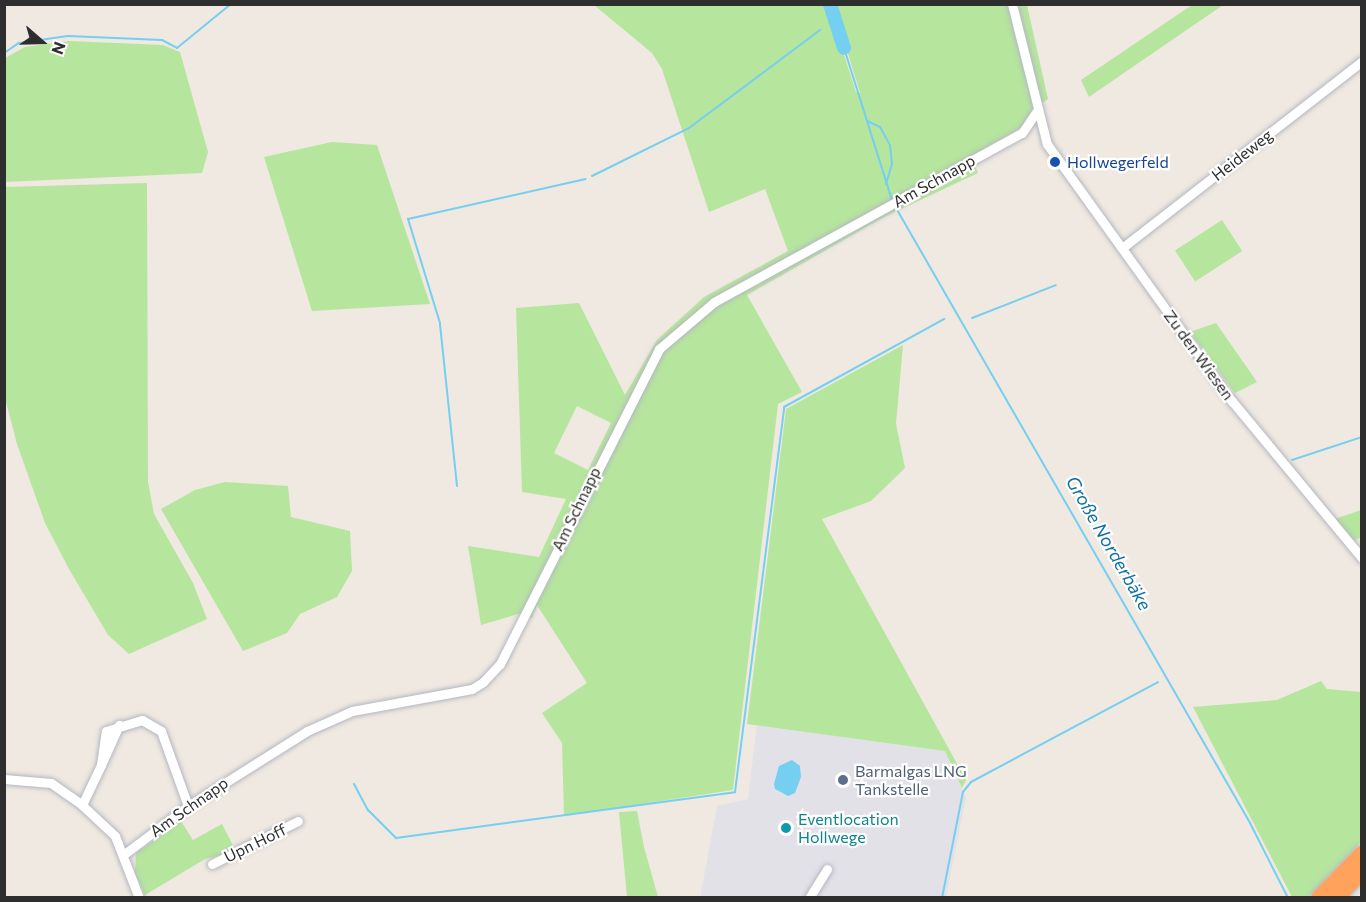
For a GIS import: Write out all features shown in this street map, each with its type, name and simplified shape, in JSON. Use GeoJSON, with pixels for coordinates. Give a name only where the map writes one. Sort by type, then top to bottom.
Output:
{"type":"FeatureCollection","features":[{"type":"Feature","properties":{"kind":"highway"},"geometry":{"type":"LineString","coordinates":[[1319,897],[1362,854]]}},
{"type":"Feature","properties":{"kind":"highway"},"geometry":{"type":"LineString","coordinates":[[1336,897],[1362,871]]}},
{"type":"Feature","properties":{"kind":"street"},"geometry":{"type":"LineString","coordinates":[[1012,4],[1036,112],[1047,144]]}},
{"type":"Feature","properties":{"kind":"street","name":"Heideweg"},"geometry":{"type":"LineString","coordinates":[[1122,248],[1362,61]]}},
{"type":"Feature","properties":{"kind":"street","name":"Am Schnapp"},"geometry":{"type":"LineString","coordinates":[[123,855],[188,806],[316,727],[352,711],[472,689],[491,675],[659,349],[714,302],[1022,133],[1036,112]]}},
{"type":"Feature","properties":{"kind":"street"},"geometry":{"type":"LineString","coordinates":[[1022,133],[1047,144]]}},
{"type":"Feature","properties":{"kind":"street","name":"Zu den Wiesen"},"geometry":{"type":"LineString","coordinates":[[1047,144],[1232,401],[1362,558]]}},
{"type":"Feature","properties":{"kind":"street"},"geometry":{"type":"LineString","coordinates":[[82,805],[100,765],[102,738],[120,725],[142,720],[161,731],[188,806]]}},
{"type":"Feature","properties":{"kind":"street"},"geometry":{"type":"LineString","coordinates":[[4,780],[51,783],[82,805],[115,836],[139,897]]}},
{"type":"Feature","properties":{"kind":"street","name":"Upn Hoff"},"geometry":{"type":"LineString","coordinates":[[212,864],[298,821]]}},
{"type":"Feature","properties":{"kind":"street"},"geometry":{"type":"LineString","coordinates":[[809,897],[827,869]]}},
{"type":"Feature","properties":{"kind":"shaded area"},"geometry":{"type":"Polygon","coordinates":[[[757,725],[946,751],[966,798],[946,897],[700,898],[717,806],[748,799],[757,725]]]}},
{"type":"Feature","properties":{"kind":"green space"},"geometry":{"type":"Polygon","coordinates":[[[594,5],[828,5],[856,92],[860,93],[833,5],[1027,5],[1048,99],[1032,110],[1022,127],[971,156],[978,173],[884,217],[747,295],[802,392],[778,404],[733,790],[564,816],[562,743],[542,713],[587,683],[537,605],[532,618],[518,614],[481,625],[468,546],[539,557],[566,499],[522,492],[516,308],[579,303],[625,395],[657,340],[704,297],[788,251],[765,189],[709,212],[662,69],[652,53],[594,5]],[[577,406],[554,453],[588,470],[611,423],[577,406]]]}},
{"type":"Feature","properties":{"kind":"green space"},"geometry":{"type":"Polygon","coordinates":[[[1192,5],[1223,5],[1089,97],[1081,80],[1192,5]]]}},
{"type":"Feature","properties":{"kind":"green space"},"geometry":{"type":"Polygon","coordinates":[[[69,41],[163,45],[180,52],[208,152],[202,173],[5,182],[5,58],[25,47],[69,41]]]}},
{"type":"Feature","properties":{"kind":"green space"},"geometry":{"type":"Polygon","coordinates":[[[332,142],[377,145],[430,304],[312,311],[264,157],[332,142]]]}},
{"type":"Feature","properties":{"kind":"green space"},"geometry":{"type":"Polygon","coordinates":[[[147,183],[148,482],[154,514],[193,583],[207,619],[129,654],[108,635],[69,569],[45,523],[17,444],[5,398],[4,187],[147,183]]]}},
{"type":"Feature","properties":{"kind":"green space"},"geometry":{"type":"Polygon","coordinates":[[[1222,220],[1242,251],[1195,282],[1175,250],[1222,220]]]}},
{"type":"Feature","properties":{"kind":"green space"},"geometry":{"type":"Polygon","coordinates":[[[1216,323],[1257,382],[1235,393],[1190,332],[1216,323]]]}},
{"type":"Feature","properties":{"kind":"green space"},"geometry":{"type":"Polygon","coordinates":[[[903,345],[896,424],[905,468],[871,501],[822,519],[966,780],[962,788],[945,751],[747,724],[786,409],[903,345]]]}},
{"type":"Feature","properties":{"kind":"green space"},"geometry":{"type":"Polygon","coordinates":[[[225,482],[288,486],[291,517],[350,531],[352,571],[337,597],[300,614],[287,633],[243,651],[161,509],[195,490],[225,482]]]}},
{"type":"Feature","properties":{"kind":"green space"},"geometry":{"type":"Polygon","coordinates":[[[1361,510],[1361,537],[1354,541],[1335,519],[1361,510]]]}},
{"type":"Feature","properties":{"kind":"green space"},"geometry":{"type":"Polygon","coordinates":[[[1321,681],[1327,689],[1361,692],[1361,842],[1308,897],[1292,897],[1193,707],[1277,700],[1321,681]]]}},
{"type":"Feature","properties":{"kind":"green space"},"geometry":{"type":"Polygon","coordinates":[[[637,811],[658,897],[627,897],[619,812],[637,811]]]}},
{"type":"Feature","properties":{"kind":"green space"},"geometry":{"type":"Polygon","coordinates":[[[181,821],[193,840],[222,824],[236,851],[205,859],[145,895],[135,872],[136,853],[181,821]]]}},
{"type":"Feature","properties":{"kind":"water"},"geometry":{"type":"Polygon","coordinates":[[[792,760],[800,766],[801,777],[795,793],[788,796],[775,789],[774,784],[779,766],[792,760]]]}},
{"type":"Feature","properties":{"kind":"waterway"},"geometry":{"type":"LineString","coordinates":[[4,53],[19,43],[68,36],[162,40],[177,48],[231,4]]}},
{"type":"Feature","properties":{"kind":"waterway","name":"Große Norderbäke"},"geometry":{"type":"LineString","coordinates":[[830,4],[844,48]]}},
{"type":"Feature","properties":{"kind":"waterway"},"geometry":{"type":"LineString","coordinates":[[592,176],[689,128],[820,30]]}},
{"type":"Feature","properties":{"kind":"waterway","name":"Große Norderbäke"},"geometry":{"type":"LineString","coordinates":[[844,48],[892,200]]}},
{"type":"Feature","properties":{"kind":"waterway","name":"Große Norderbäke"},"geometry":{"type":"LineString","coordinates":[[867,121],[880,127],[890,145],[892,164],[886,184]]}},
{"type":"Feature","properties":{"kind":"waterway"},"geometry":{"type":"LineString","coordinates":[[457,486],[440,323],[408,219],[586,179]]}},
{"type":"Feature","properties":{"kind":"waterway","name":"Große Norderbäke"},"geometry":{"type":"LineString","coordinates":[[896,208],[1250,823],[1288,898]]}},
{"type":"Feature","properties":{"kind":"waterway"},"geometry":{"type":"LineString","coordinates":[[972,318],[1056,285]]}},
{"type":"Feature","properties":{"kind":"waterway"},"geometry":{"type":"LineString","coordinates":[[354,784],[368,810],[396,838],[735,792],[784,407],[944,319]]}},
{"type":"Feature","properties":{"kind":"waterway"},"geometry":{"type":"LineString","coordinates":[[1292,460],[1362,437]]}},
{"type":"Feature","properties":{"kind":"waterway"},"geometry":{"type":"LineString","coordinates":[[942,898],[963,792],[971,782],[1158,682]]}},
{"type":"Feature","properties":{"kind":"place","name":"Hollwegerfeld"},"geometry":{"type":"Point","coordinates":[1055,162]}},
{"type":"Feature","properties":{"kind":"place","name":"Barmalgas LNG Tankstelle"},"geometry":{"type":"Point","coordinates":[843,780]}},
{"type":"Feature","properties":{"kind":"place","name":"Eventlocation Hollwege"},"geometry":{"type":"Point","coordinates":[786,828]}}]}
